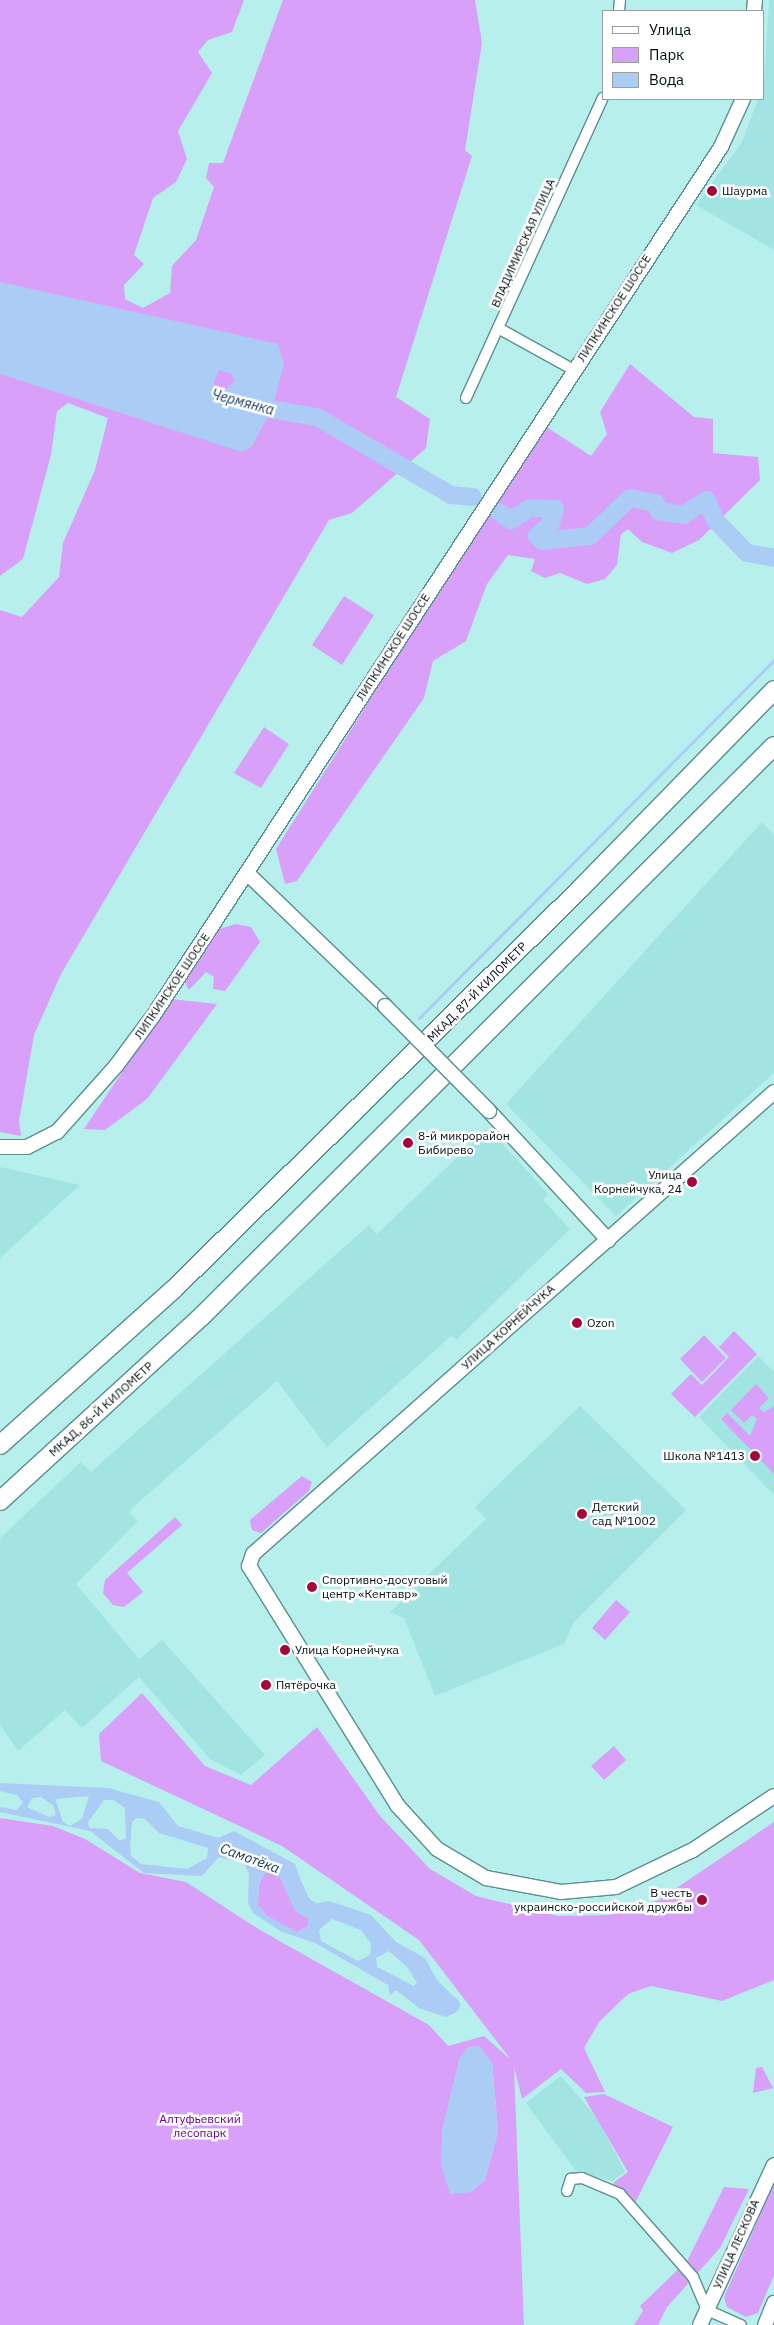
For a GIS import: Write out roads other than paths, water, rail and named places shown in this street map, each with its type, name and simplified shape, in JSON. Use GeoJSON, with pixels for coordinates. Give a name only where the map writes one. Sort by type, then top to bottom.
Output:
{"type":"FeatureCollection","features":[{"type":"Feature","properties":{"kind":"highway","name":"МКАД, 87-Й КИЛОМЕТР"},"geometry":{"type":"LineString","coordinates":[[0,1445],[174,1289],[559,910],[774,690]]}},
{"type":"Feature","properties":{"kind":"highway","name":"МКАД, 86-Й КИЛОМЕТР"},"geometry":{"type":"LineString","coordinates":[[0,1501],[201,1317],[774,746]]}},
{"type":"Feature","properties":{"kind":"street","name":"ВЛАДИМИРСКАЯ УЛИЦА"},"geometry":{"type":"LineString","coordinates":[[466,398],[602,100]]}},
{"type":"Feature","properties":{"kind":"street","name":"ЛИПКИНСКОЕ ШОССЕ"},"geometry":{"type":"LineString","coordinates":[[0,1147],[26,1147],[43,1140],[75,1115],[116,1066],[248,874],[574,370],[721,147],[743,100]]}},
{"type":"Feature","properties":{"kind":"street"},"geometry":{"type":"LineString","coordinates":[[498,328],[574,370]]}},
{"type":"Feature","properties":{"kind":"street"},"geometry":{"type":"LineString","coordinates":[[248,874],[489,1111],[608,1240]]}},
{"type":"Feature","properties":{"kind":"street","name":"УЛИЦА КОРНЕЙЧУКА"},"geometry":{"type":"LineString","coordinates":[[774,1092],[254,1554],[249,1566],[396,1806],[430,1842],[454,1862],[486,1878],[561,1892],[616,1887],[649,1875],[774,1796]]}},
{"type":"Feature","properties":{"kind":"street","name":"УЛИЦА ЛЕСКОВА"},"geometry":{"type":"LineString","coordinates":[[700,2325],[774,2165]]}},
{"type":"Feature","properties":{"kind":"street"},"geometry":{"type":"LineString","coordinates":[[566,2191],[571,2179],[582,2178],[620,2194],[693,2277],[707,2310],[741,2325]]}},
{"type":"Feature","properties":{"kind":"street"},"geometry":{"type":"LineString","coordinates":[[765,2325],[774,2303]]}},
{"type":"Feature","properties":{"kind":"water"},"geometry":{"type":"Polygon","coordinates":[[[0,282],[278,344],[284,365],[271,411],[252,446],[242,452],[0,374],[0,282]],[[219,370],[213,385],[216,392],[223,393],[234,381],[232,374],[219,370]]]}},
{"type":"Feature","properties":{"kind":"water"},"geometry":{"type":"Polygon","coordinates":[[[0,1783],[108,1788],[159,1802],[178,1826],[218,1838],[234,1831],[295,1864],[306,1895],[317,1907],[336,1903],[371,1915],[396,1942],[425,1958],[437,1980],[453,1996],[452,2014],[446,2017],[419,2008],[396,1990],[390,1995],[388,1985],[315,1943],[282,1932],[253,1913],[248,1902],[249,1874],[244,1863],[219,1857],[202,1876],[144,1873],[90,1831],[0,1812],[0,1807],[17,1810],[23,1802],[17,1795],[0,1791],[0,1783]],[[89,1796],[55,1799],[63,1822],[70,1826],[82,1819],[89,1796]],[[41,1797],[32,1798],[27,1807],[49,1817],[56,1815],[53,1805],[41,1797]],[[104,1800],[88,1822],[89,1828],[108,1829],[119,1840],[126,1839],[125,1808],[114,1800],[104,1800]],[[137,1818],[132,1822],[131,1856],[141,1864],[187,1869],[207,1858],[208,1848],[159,1833],[145,1819],[137,1818]],[[281,1872],[265,1873],[259,1884],[258,1905],[267,1916],[297,1932],[308,1926],[310,1913],[297,1886],[281,1872]],[[332,1919],[319,1930],[321,1941],[358,1961],[370,1955],[371,1944],[361,1930],[332,1919]],[[389,1951],[376,1958],[377,1967],[414,1986],[420,1979],[389,1951]]]}},
{"type":"Feature","properties":{"kind":"water"},"geometry":{"type":"Polygon","coordinates":[[[479,2046],[492,2062],[498,2131],[485,2180],[471,2192],[450,2194],[441,2165],[442,2131],[460,2057],[468,2047],[479,2046]]]}},
{"type":"Feature","properties":{"kind":"waterway","name":"Чермянка"},"geometry":{"type":"LineString","coordinates":[[248,405],[317,417],[451,495],[473,497]]}},
{"type":"Feature","properties":{"kind":"waterway","name":"Чермянка"},"geometry":{"type":"LineString","coordinates":[[499,512],[511,520],[530,508],[555,509],[551,523],[537,536],[542,541],[590,536],[630,498],[656,503],[659,511],[683,515],[707,500],[715,520],[747,553],[774,558]]}},
{"type":"Feature","properties":{"kind":"waterway"},"geometry":{"type":"LineString","coordinates":[[419,1018],[774,660]]}},
{"type":"Feature","properties":{"kind":"waterway","name":"Самотёка"},"geometry":{"type":"LineString","coordinates":[[276,1866],[286,1870],[302,1905],[316,1913],[329,1910]]}},
{"type":"Feature","properties":{"kind":"waterway","name":"Самотёка"},"geometry":{"type":"LineString","coordinates":[[417,1966],[442,2005],[451,2005]]}},
{"type":"Feature","properties":{"kind":"place","name":"Шаурма"},"geometry":{"type":"Point","coordinates":[712,191]}},
{"type":"Feature","properties":{"kind":"place","name":"8-й микрорайон Бибирево"},"geometry":{"type":"Point","coordinates":[408,1143]}},
{"type":"Feature","properties":{"kind":"place","name":"Улица Корнейчука, 24"},"geometry":{"type":"Point","coordinates":[692,1182]}},
{"type":"Feature","properties":{"kind":"place","name":"Ozon"},"geometry":{"type":"Point","coordinates":[577,1323]}},
{"type":"Feature","properties":{"kind":"place","name":"Школа №1413"},"geometry":{"type":"Point","coordinates":[755,1456]}},
{"type":"Feature","properties":{"kind":"place","name":"Детский сад №1002"},"geometry":{"type":"Point","coordinates":[582,1514]}},
{"type":"Feature","properties":{"kind":"place","name":"Спортивно-досуговый центр «Кентавр»"},"geometry":{"type":"Point","coordinates":[312,1587]}},
{"type":"Feature","properties":{"kind":"place","name":"Улица Корнейчука"},"geometry":{"type":"Point","coordinates":[285,1650]}},
{"type":"Feature","properties":{"kind":"place","name":"Пятёрочка"},"geometry":{"type":"Point","coordinates":[266,1685]}},
{"type":"Feature","properties":{"kind":"place","name":"В честь украинско-российской дружбы"},"geometry":{"type":"Point","coordinates":[702,1900]}},
{"type":"Feature","properties":{"kind":"park label","name":"Алтуфьевский лесопарк"},"geometry":{"type":"Point","coordinates":[200,2126]}}]}
